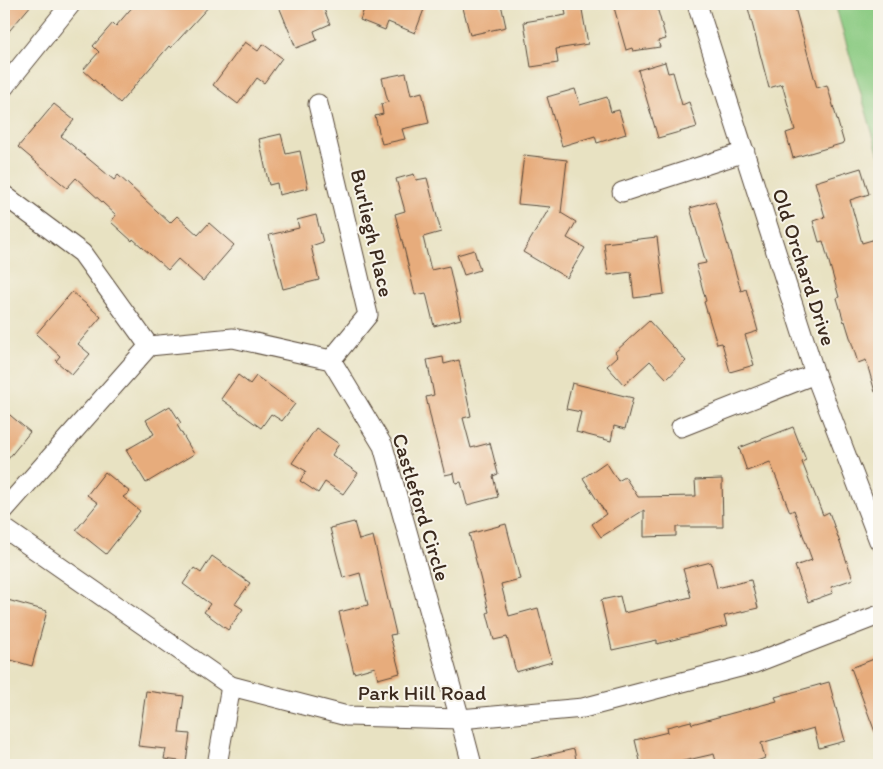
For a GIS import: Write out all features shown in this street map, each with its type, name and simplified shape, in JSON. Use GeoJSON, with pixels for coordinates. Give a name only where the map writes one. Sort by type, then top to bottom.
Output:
{"type":"FeatureCollection","features":[{"type":"Feature","properties":{"kind":"street"},"geometry":{"type":"LineString","coordinates":[[4,87],[71,4]]}},
{"type":"Feature","properties":{"kind":"street","name":"Old Orchard Drive"},"geometry":{"type":"LineString","coordinates":[[697,4],[815,374],[879,541]]}},
{"type":"Feature","properties":{"kind":"street","name":"Burliegh Place"},"geometry":{"type":"LineString","coordinates":[[318,104],[368,315],[331,360]]}},
{"type":"Feature","properties":{"kind":"street"},"geometry":{"type":"LineString","coordinates":[[622,192],[745,152]]}},
{"type":"Feature","properties":{"kind":"street"},"geometry":{"type":"LineString","coordinates":[[4,195],[82,253],[149,346]]}},
{"type":"Feature","properties":{"kind":"street"},"geometry":{"type":"LineString","coordinates":[[4,510],[149,346],[233,338],[331,360]]}},
{"type":"Feature","properties":{"kind":"street","name":"Castleford Circle"},"geometry":{"type":"LineString","coordinates":[[331,360],[383,446],[472,765]]}},
{"type":"Feature","properties":{"kind":"street"},"geometry":{"type":"LineString","coordinates":[[681,427],[815,374]]}},
{"type":"Feature","properties":{"kind":"street","name":"Park Hill Road"},"geometry":{"type":"LineString","coordinates":[[4,528],[231,686],[347,716],[460,718],[583,708],[755,663],[879,615]]}},
{"type":"Feature","properties":{"kind":"street"},"geometry":{"type":"LineString","coordinates":[[217,765],[231,686]]}},
{"type":"Feature","properties":{"kind":"green space"},"geometry":{"type":"Polygon","coordinates":[[[835,4],[879,4],[879,156],[835,4]]]}},
{"type":"Feature","properties":{"kind":"building"},"geometry":{"type":"Polygon","coordinates":[[[4,4],[32,4],[4,37],[4,4]]]}},
{"type":"Feature","properties":{"kind":"building"},"geometry":{"type":"Polygon","coordinates":[[[135,4],[211,4],[171,48],[169,46],[120,103],[83,70],[99,52],[93,46],[113,23],[116,26],[135,4]]]}},
{"type":"Feature","properties":{"kind":"building"},"geometry":{"type":"Polygon","coordinates":[[[278,4],[322,4],[330,24],[314,31],[317,40],[296,48],[278,4]]]}},
{"type":"Feature","properties":{"kind":"building"},"geometry":{"type":"Polygon","coordinates":[[[366,4],[426,4],[415,33],[388,22],[385,30],[360,20],[366,4]]]}},
{"type":"Feature","properties":{"kind":"building"},"geometry":{"type":"Polygon","coordinates":[[[462,4],[501,4],[506,27],[470,35],[462,4]]]}},
{"type":"Feature","properties":{"kind":"building"},"geometry":{"type":"Polygon","coordinates":[[[564,4],[581,4],[588,44],[556,49],[558,63],[531,67],[524,22],[566,15],[564,4]]]}},
{"type":"Feature","properties":{"kind":"building"},"geometry":{"type":"Polygon","coordinates":[[[613,4],[656,4],[666,39],[658,41],[660,47],[633,51],[632,48],[626,50],[613,4]]]}},
{"type":"Feature","properties":{"kind":"building"},"geometry":{"type":"Polygon","coordinates":[[[747,4],[794,4],[817,88],[827,85],[844,143],[793,158],[786,133],[795,130],[782,84],[769,88],[747,4]]]}},
{"type":"Feature","properties":{"kind":"building"},"geometry":{"type":"Polygon","coordinates":[[[245,42],[258,51],[263,44],[282,58],[264,83],[257,78],[238,104],[213,85],[245,42]]]}},
{"type":"Feature","properties":{"kind":"building"},"geometry":{"type":"Polygon","coordinates":[[[665,62],[668,73],[673,72],[682,105],[689,102],[697,127],[658,138],[638,70],[665,62]]]}},
{"type":"Feature","properties":{"kind":"building"},"geometry":{"type":"Polygon","coordinates":[[[406,73],[411,95],[422,92],[429,123],[402,129],[405,139],[382,144],[375,116],[383,114],[381,104],[388,102],[382,78],[406,73]]]}},
{"type":"Feature","properties":{"kind":"building"},"geometry":{"type":"Polygon","coordinates":[[[575,89],[580,105],[607,97],[611,112],[619,110],[626,134],[597,143],[595,136],[562,146],[547,97],[575,89]]]}},
{"type":"Feature","properties":{"kind":"building"},"geometry":{"type":"Polygon","coordinates":[[[54,104],[74,120],[61,136],[114,180],[118,175],[170,223],[177,216],[198,235],[209,223],[234,245],[203,281],[178,259],[168,270],[111,222],[116,215],[76,178],[67,188],[18,147],[54,104]]]}},
{"type":"Feature","properties":{"kind":"building"},"geometry":{"type":"Polygon","coordinates":[[[281,134],[286,154],[300,151],[308,188],[279,195],[277,183],[269,185],[259,139],[281,134]]]}},
{"type":"Feature","properties":{"kind":"building"},"geometry":{"type":"Polygon","coordinates":[[[524,155],[567,160],[561,213],[576,222],[567,238],[585,248],[567,278],[523,252],[550,207],[518,204],[524,155]]]}},
{"type":"Feature","properties":{"kind":"building"},"geometry":{"type":"Polygon","coordinates":[[[861,168],[869,194],[850,200],[862,243],[879,238],[879,392],[875,392],[866,360],[858,363],[837,298],[839,297],[823,241],[819,242],[813,221],[825,217],[815,182],[861,168]]]}},
{"type":"Feature","properties":{"kind":"building"},"geometry":{"type":"Polygon","coordinates":[[[414,174],[416,180],[427,178],[441,232],[423,237],[431,270],[449,266],[461,319],[434,326],[426,293],[415,295],[395,214],[405,211],[396,179],[414,174]]]}},
{"type":"Feature","properties":{"kind":"building"},"geometry":{"type":"Polygon","coordinates":[[[715,201],[741,291],[746,289],[758,331],[745,335],[754,365],[730,372],[722,343],[717,344],[704,302],[706,301],[696,265],[706,263],[690,208],[715,201]]]}},
{"type":"Feature","properties":{"kind":"building"},"geometry":{"type":"Polygon","coordinates":[[[316,215],[323,242],[311,246],[319,280],[283,289],[269,235],[299,228],[297,220],[316,215]]]}},
{"type":"Feature","properties":{"kind":"building"},"geometry":{"type":"Polygon","coordinates":[[[657,237],[664,294],[634,298],[631,272],[608,275],[604,243],[657,237]]]}},
{"type":"Feature","properties":{"kind":"building"},"geometry":{"type":"Polygon","coordinates":[[[474,250],[480,270],[464,275],[457,255],[474,250]]]}},
{"type":"Feature","properties":{"kind":"building"},"geometry":{"type":"Polygon","coordinates":[[[72,292],[101,317],[78,344],[90,354],[72,375],[56,361],[60,356],[36,334],[72,292]]]}},
{"type":"Feature","properties":{"kind":"building"},"geometry":{"type":"Polygon","coordinates":[[[649,321],[686,361],[667,379],[650,361],[624,385],[607,366],[618,356],[615,352],[649,321]]]}},
{"type":"Feature","properties":{"kind":"building"},"geometry":{"type":"Polygon","coordinates":[[[443,357],[444,364],[459,360],[471,416],[463,418],[471,448],[490,443],[498,474],[493,476],[498,497],[467,505],[461,482],[456,483],[454,473],[445,475],[426,397],[434,395],[427,360],[443,357]]]}},
{"type":"Feature","properties":{"kind":"building"},"geometry":{"type":"Polygon","coordinates":[[[238,375],[250,384],[256,376],[295,404],[282,421],[271,414],[261,428],[221,399],[238,375]]]}},
{"type":"Feature","properties":{"kind":"building"},"geometry":{"type":"Polygon","coordinates":[[[572,383],[633,398],[625,429],[614,426],[611,441],[576,432],[581,412],[566,409],[572,383]]]}},
{"type":"Feature","properties":{"kind":"building"},"geometry":{"type":"Polygon","coordinates":[[[170,406],[181,423],[177,425],[194,454],[146,483],[126,450],[154,434],[146,420],[170,406]]]}},
{"type":"Feature","properties":{"kind":"building"},"geometry":{"type":"Polygon","coordinates":[[[4,410],[30,432],[4,464],[4,410]]]}},
{"type":"Feature","properties":{"kind":"building"},"geometry":{"type":"Polygon","coordinates":[[[793,427],[806,460],[802,462],[823,515],[829,512],[853,579],[831,587],[833,593],[808,602],[795,566],[812,560],[794,510],[790,512],[770,462],[747,471],[739,448],[793,427]]]}},
{"type":"Feature","properties":{"kind":"building"},"geometry":{"type":"Polygon","coordinates":[[[316,428],[339,444],[332,455],[358,473],[343,494],[325,482],[318,493],[300,481],[306,471],[292,463],[316,428]]]}},
{"type":"Feature","properties":{"kind":"building"},"geometry":{"type":"Polygon","coordinates":[[[606,462],[618,481],[625,477],[638,497],[696,496],[695,480],[722,479],[723,527],[676,527],[676,536],[644,537],[644,510],[601,537],[592,524],[606,514],[583,478],[606,462]]]}},
{"type":"Feature","properties":{"kind":"building"},"geometry":{"type":"Polygon","coordinates":[[[105,472],[130,492],[123,497],[140,511],[106,554],[76,530],[98,503],[87,495],[105,472]]]}},
{"type":"Feature","properties":{"kind":"building"},"geometry":{"type":"Polygon","coordinates":[[[354,522],[359,540],[373,536],[396,634],[390,635],[400,673],[378,679],[375,667],[354,673],[339,612],[368,605],[360,573],[343,578],[330,528],[354,522]]]}},
{"type":"Feature","properties":{"kind":"building"},"geometry":{"type":"Polygon","coordinates":[[[506,524],[520,579],[501,584],[509,616],[538,608],[552,662],[516,672],[507,637],[494,640],[487,613],[489,612],[469,534],[506,524]]]}},
{"type":"Feature","properties":{"kind":"building"},"geometry":{"type":"Polygon","coordinates":[[[212,556],[250,583],[235,604],[243,609],[228,630],[204,612],[210,604],[183,584],[194,568],[201,573],[212,556]]]}},
{"type":"Feature","properties":{"kind":"building"},"geometry":{"type":"Polygon","coordinates":[[[711,562],[717,588],[751,580],[758,608],[724,616],[727,626],[657,644],[657,640],[612,650],[601,600],[620,596],[624,613],[691,597],[683,569],[711,562]]]}},
{"type":"Feature","properties":{"kind":"building"},"geometry":{"type":"Polygon","coordinates":[[[4,599],[47,611],[32,666],[4,658],[4,599]]]}},
{"type":"Feature","properties":{"kind":"building"},"geometry":{"type":"Polygon","coordinates":[[[879,657],[879,740],[878,740],[851,668],[879,657]]]}},
{"type":"Feature","properties":{"kind":"building"},"geometry":{"type":"Polygon","coordinates":[[[829,682],[845,741],[819,748],[814,728],[761,743],[765,758],[757,761],[758,765],[717,765],[714,754],[666,765],[641,765],[635,740],[668,732],[667,727],[691,721],[692,724],[777,701],[775,697],[829,682]]]}},
{"type":"Feature","properties":{"kind":"building"},"geometry":{"type":"Polygon","coordinates":[[[146,691],[184,696],[179,733],[190,734],[186,762],[164,759],[166,749],[138,746],[146,691]]]}},
{"type":"Feature","properties":{"kind":"building"},"geometry":{"type":"Polygon","coordinates":[[[574,749],[577,765],[531,765],[531,759],[574,749]]]}}]}
